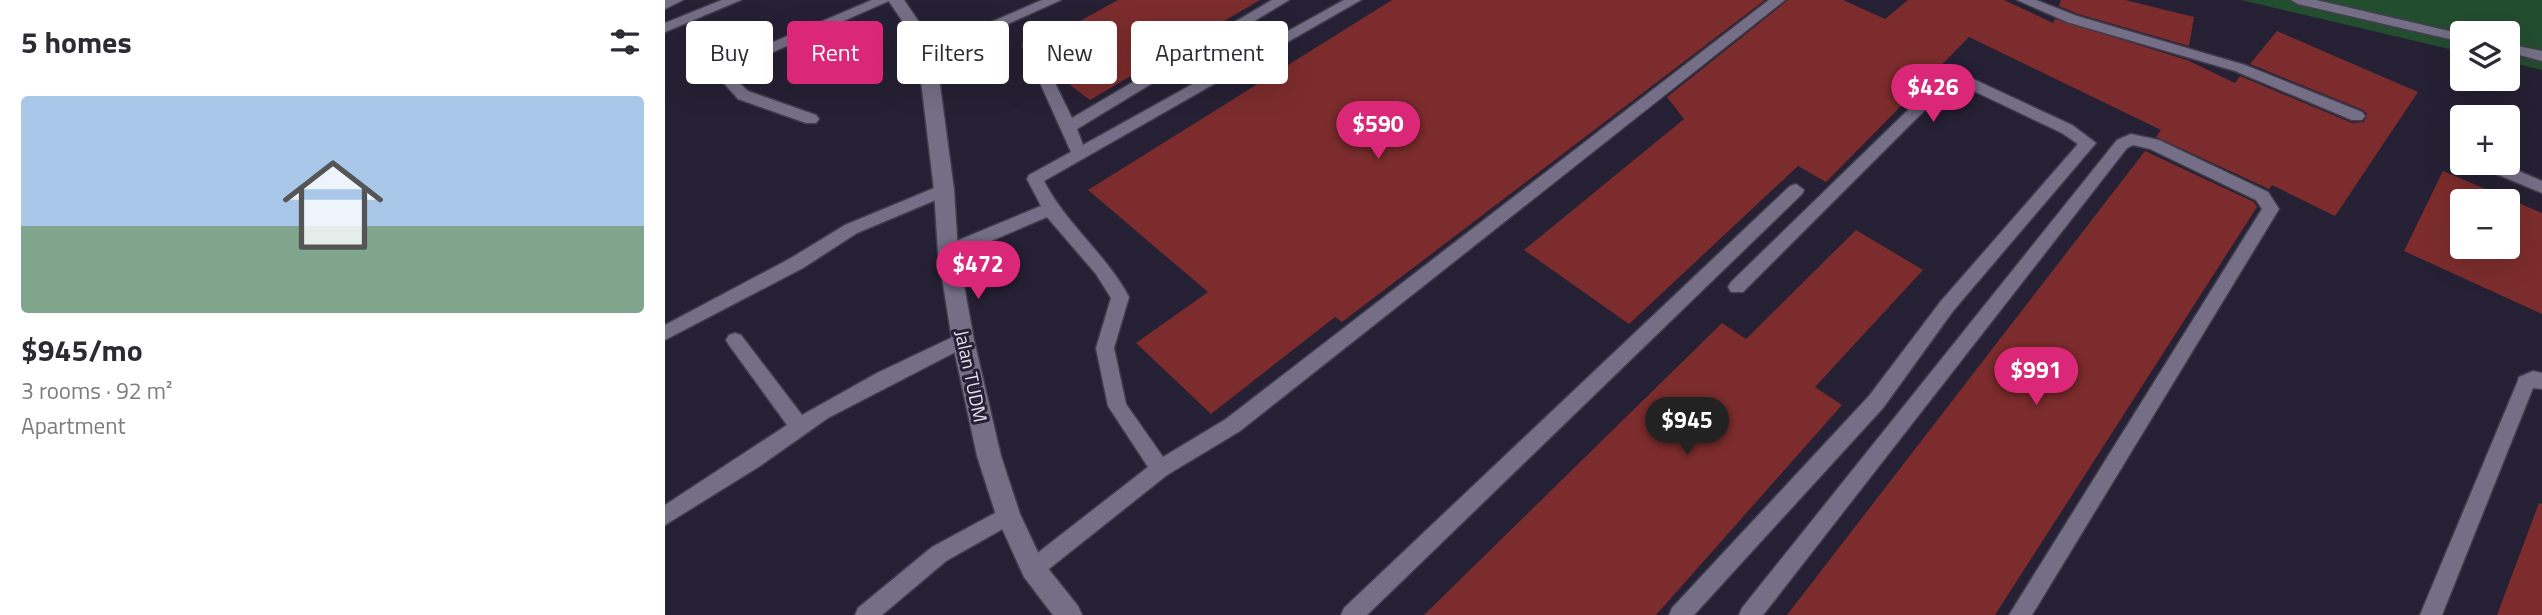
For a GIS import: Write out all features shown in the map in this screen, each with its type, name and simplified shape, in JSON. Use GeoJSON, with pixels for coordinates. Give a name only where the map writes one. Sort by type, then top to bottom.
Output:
{"type":"FeatureCollection","features":[{"type":"Feature","properties":{"kind":"street","name":"Jalan TUDM"},"geometry":{"type":"LineString","coordinates":[[895,0],[910,21]]}},
{"type":"Feature","properties":{"kind":"street","name":"Jalan TUDM"},"geometry":{"type":"LineString","coordinates":[[931,84],[949,252],[963,340],[989,456],[1008,515],[1033,569],[1069,615]]}},
{"type":"Feature","properties":{"kind":"lane"},"geometry":{"type":"LineString","coordinates":[[665,5],[676,0]]}},
{"type":"Feature","properties":{"kind":"lane"},"geometry":{"type":"LineString","coordinates":[[665,28],[734,0]]}},
{"type":"Feature","properties":{"kind":"lane"},"geometry":{"type":"LineString","coordinates":[[811,119],[743,95],[729,81],[730,71],[750,57],[884,0]]}},
{"type":"Feature","properties":{"kind":"lane"},"geometry":{"type":"LineString","coordinates":[[1006,21],[1054,0]]}},
{"type":"Feature","properties":{"kind":"lane"},"geometry":{"type":"LineString","coordinates":[[1069,127],[1282,0]]}},
{"type":"Feature","properties":{"kind":"lane"},"geometry":{"type":"LineString","coordinates":[[1160,469],[1117,406],[1105,348],[1120,297],[1102,268],[1050,209],[1035,179],[1353,0]]}},
{"type":"Feature","properties":{"kind":"lane"},"geometry":{"type":"LineString","coordinates":[[1033,569],[1160,469],[1233,425],[1778,0]]}},
{"type":"Feature","properties":{"kind":"lane"},"geometry":{"type":"LineString","coordinates":[[2024,0],[2072,19],[2240,68],[2357,116]]}},
{"type":"Feature","properties":{"kind":"lane"},"geometry":{"type":"LineString","coordinates":[[2298,0],[2450,35]]}},
{"type":"Feature","properties":{"kind":"lane"},"geometry":{"type":"LineString","coordinates":[[2520,51],[2542,56]]}},
{"type":"Feature","properties":{"kind":"lane"},"geometry":{"type":"LineString","coordinates":[[1680,615],[1876,402],[1947,306],[2088,144],[2067,129],[1958,77],[1945,82],[1737,287]]}},
{"type":"Feature","properties":{"kind":"lane"},"geometry":{"type":"LineString","coordinates":[[1049,84],[1079,154]]}},
{"type":"Feature","properties":{"kind":"lane"},"geometry":{"type":"LineString","coordinates":[[1750,615],[2122,144],[2131,139],[2154,144],[2262,196],[2271,209],[2020,615]]}},
{"type":"Feature","properties":{"kind":"lane"},"geometry":{"type":"LineString","coordinates":[[2514,175],[2542,187]]}},
{"type":"Feature","properties":{"kind":"lane"},"geometry":{"type":"LineString","coordinates":[[665,333],[797,263],[851,229],[944,190]]}},
{"type":"Feature","properties":{"kind":"lane"},"geometry":{"type":"LineString","coordinates":[[1352,615],[1796,190]]}},
{"type":"Feature","properties":{"kind":"lane"},"geometry":{"type":"LineString","coordinates":[[949,252],[1050,209]]}},
{"type":"Feature","properties":{"kind":"lane"},"geometry":{"type":"LineString","coordinates":[[735,340],[799,426]]}},
{"type":"Feature","properties":{"kind":"lane"},"geometry":{"type":"LineString","coordinates":[[665,516],[753,460],[799,426],[884,377],[963,340]]}},
{"type":"Feature","properties":{"kind":"lane"},"geometry":{"type":"LineString","coordinates":[[2431,615],[2526,383],[2533,379],[2542,381]]}},
{"type":"Feature","properties":{"kind":"lane"},"geometry":{"type":"LineString","coordinates":[[866,615],[939,554],[1008,515]]}},
{"type":"Feature","properties":{"kind":"green space"},"geometry":{"type":"Polygon","coordinates":[[[2241,0],[2542,0],[2542,70],[2520,65],[2520,21],[2450,21],[2450,49],[2241,0]]]}},
{"type":"Feature","properties":{"kind":"building"},"geometry":{"type":"Polygon","coordinates":[[[1118,0],[1260,0],[1224,21],[1131,21],[1131,76],[1090,100],[1070,85],[1117,84],[1117,21],[1080,21],[1118,0]]]}},
{"type":"Feature","properties":{"kind":"building"},"geometry":{"type":"Polygon","coordinates":[[[1392,0],[1765,0],[1342,322],[1335,317],[1211,414],[1136,343],[1208,292],[1088,190],[1258,84],[1288,84],[1288,65],[1392,0]]]}},
{"type":"Feature","properties":{"kind":"building"},"geometry":{"type":"Polygon","coordinates":[[[1788,0],[1843,0],[1885,19],[1908,0],[2004,0],[2053,23],[2055,19],[2187,60],[2235,83],[2240,76],[2352,123],[2364,122],[2367,114],[2363,110],[2250,64],[2277,31],[2418,92],[2335,216],[2272,185],[2269,189],[2156,137],[2161,130],[1969,37],[1826,182],[1798,166],[1629,324],[1524,250],[1684,119],[1667,97],[1788,0]]]}},
{"type":"Feature","properties":{"kind":"building"},"geometry":{"type":"Polygon","coordinates":[[[2061,0],[2125,0],[2194,17],[2189,46],[2078,14],[2059,6],[2061,0]]]}},
{"type":"Feature","properties":{"kind":"building"},"geometry":{"type":"Polygon","coordinates":[[[2145,151],[2254,202],[2257,207],[1995,615],[1787,615],[2145,151]]]}},
{"type":"Feature","properties":{"kind":"building"},"geometry":{"type":"Polygon","coordinates":[[[2443,171],[2485,189],[2450,189],[2450,259],[2520,259],[2520,204],[2542,213],[2542,314],[2404,251],[2443,171]]]}},
{"type":"Feature","properties":{"kind":"building"},"geometry":{"type":"Polygon","coordinates":[[[1856,230],[1923,270],[1815,387],[1842,405],[1656,615],[1424,615],[1722,323],[1746,339],[1856,230]]]}},
{"type":"Feature","properties":{"kind":"building"},"geometry":{"type":"Polygon","coordinates":[[[2539,503],[2542,504],[2542,615],[2497,615],[2539,503]]]}}]}
